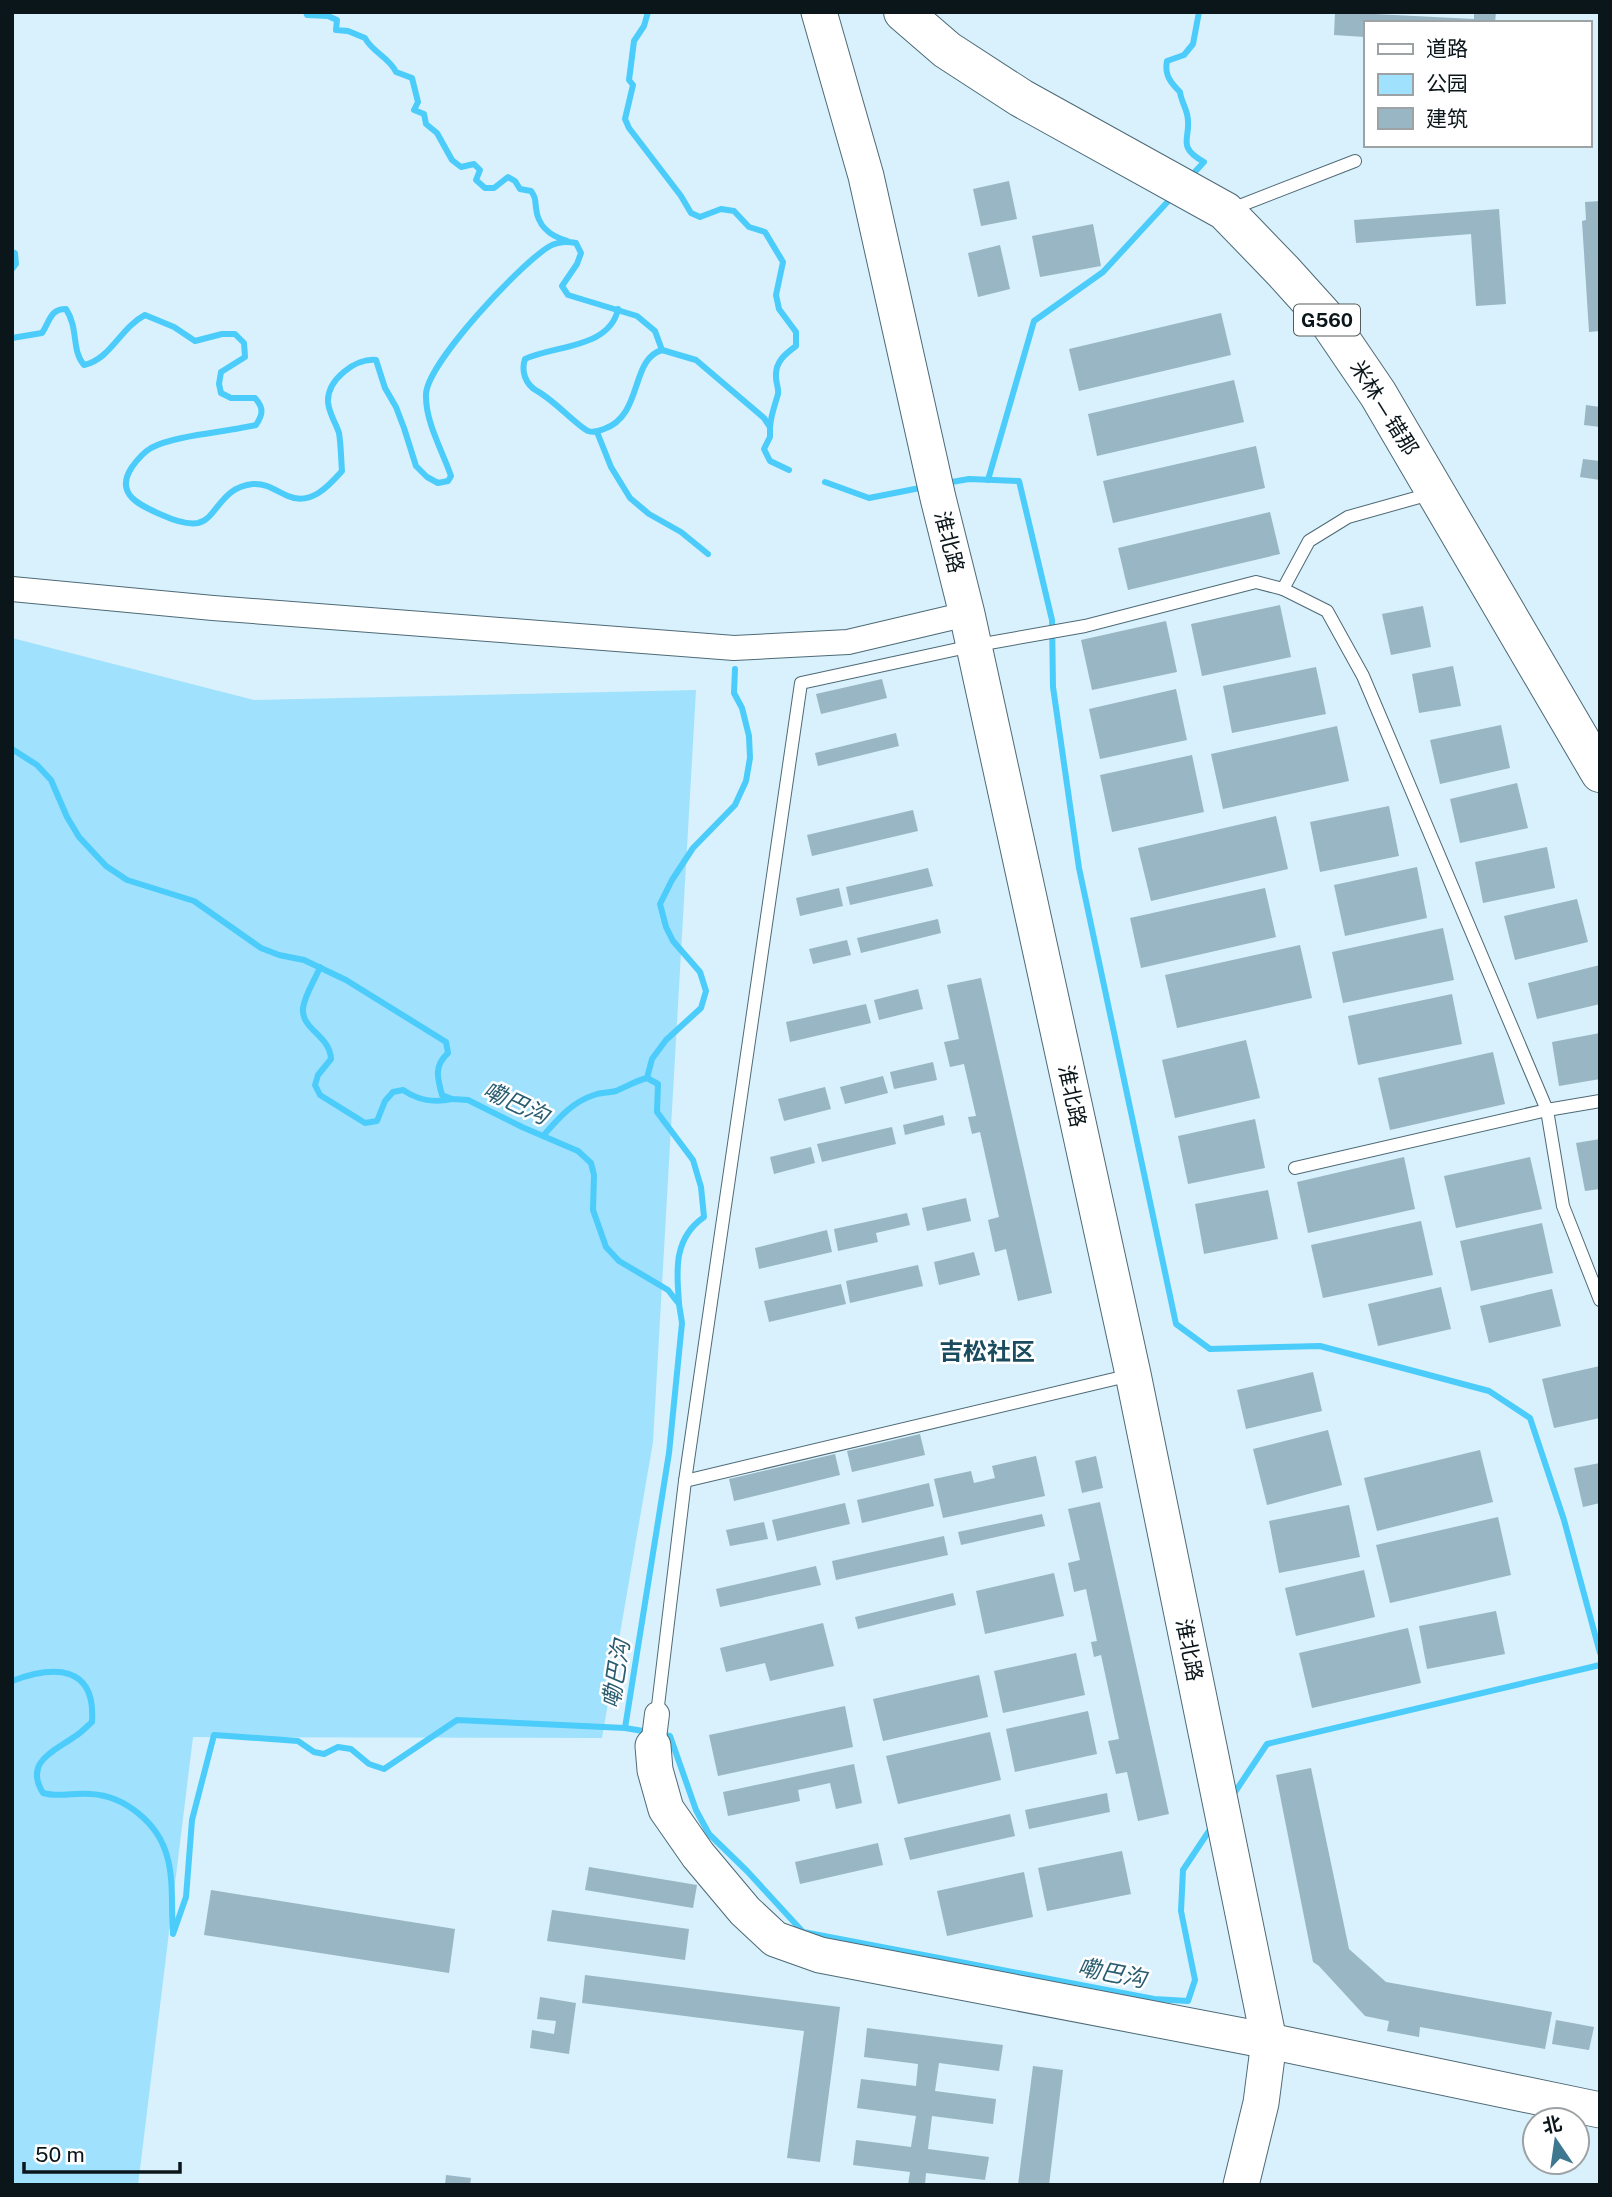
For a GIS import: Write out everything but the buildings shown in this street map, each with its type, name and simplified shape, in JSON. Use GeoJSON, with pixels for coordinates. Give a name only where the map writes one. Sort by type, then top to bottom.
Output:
{"type":"FeatureCollection","features":[{"type":"Feature","properties":{"kind":"highway","name":"米林—错那"},"geometry":{"type":"LineString","coordinates":[[903,12],[947,50],[1021,98],[1225,211],[1283,271],[1329,322],[1378,394],[1600,774]]}},
{"type":"Feature","properties":{"kind":"street","name":"淮北路"},"geometry":{"type":"LineString","coordinates":[[819,12],[866,176],[970,630],[1133,1374],[1269,2040],[1261,2104],[1241,2185]]}},
{"type":"Feature","properties":{"kind":"street"},"geometry":{"type":"LineString","coordinates":[[12,589],[213,608],[734,648],[848,642],[970,630]]}},
{"type":"Feature","properties":{"kind":"street"},"geometry":{"type":"LineString","coordinates":[[655,1730],[655,1770],[666,1810],[745,1911],[775,1939],[820,1955],[1269,2040],[1600,2110]]}},
{"type":"Feature","properties":{"kind":"lane"},"geometry":{"type":"LineString","coordinates":[[1225,211],[1355,161]]}},
{"type":"Feature","properties":{"kind":"lane"},"geometry":{"type":"LineString","coordinates":[[1283,589],[1309,541],[1348,517],[1435,492]]}},
{"type":"Feature","properties":{"kind":"lane"},"geometry":{"type":"LineString","coordinates":[[655,1730],[685,1481],[801,683],[970,630],[1023,638],[1084,626],[1256,582],[1283,589],[1327,611],[1363,676],[1547,1110],[1563,1206],[1600,1300]]}},
{"type":"Feature","properties":{"kind":"lane"},"geometry":{"type":"LineString","coordinates":[[1295,1168],[1547,1110],[1600,1101]]}},
{"type":"Feature","properties":{"kind":"lane"},"geometry":{"type":"LineString","coordinates":[[685,1481],[1133,1374]]}},
{"type":"Feature","properties":{"kind":"green space"},"geometry":{"type":"Polygon","coordinates":[[[12,638],[254,700],[696,690],[653,1442],[602,1738],[193,1737],[138,2185],[12,2185],[12,638]]]}},
{"type":"Feature","properties":{"kind":"waterway"},"geometry":{"type":"LineString","coordinates":[[306,12],[307,15],[328,16],[337,20],[336,30],[348,31],[365,38],[396,72],[412,78],[418,102],[414,110],[424,114],[426,124],[437,133],[452,160],[461,167],[474,164],[480,170],[476,180],[485,188],[494,188],[508,177],[515,181],[520,189],[531,191],[542,225],[550,233],[567,241]]}},
{"type":"Feature","properties":{"kind":"waterway"},"geometry":{"type":"LineString","coordinates":[[648,12],[644,26],[634,41],[629,80],[633,85],[625,119],[629,128],[691,213],[700,217],[721,209],[734,211],[749,227],[765,232],[783,262],[776,295],[779,309],[796,332],[796,346],[785,355],[777,367],[778,394],[770,427]]}},
{"type":"Feature","properties":{"kind":"waterway"},"geometry":{"type":"LineString","coordinates":[[1191,176],[1204,162],[1187,146],[1187,114],[1180,92],[1169,78],[1166,66],[1167,61],[1184,55],[1193,44],[1199,12]]}},
{"type":"Feature","properties":{"kind":"waterway"},"geometry":{"type":"LineString","coordinates":[[988,480],[1034,321],[1103,272],[1172,197]]}},
{"type":"Feature","properties":{"kind":"waterway"},"geometry":{"type":"LineString","coordinates":[[12,338],[42,333],[53,313],[66,309],[84,365],[109,350],[129,327],[145,315],[174,327],[195,341],[222,334],[235,334],[244,343],[245,357],[221,372],[219,384],[221,393],[231,398],[255,398],[262,411],[256,425],[161,444],[143,454],[127,476],[128,491],[138,503],[175,520],[184,523],[204,520],[226,497],[242,486],[258,484],[288,496],[304,499],[325,489],[342,471],[339,433],[331,414],[329,394],[344,372],[368,360],[376,360],[385,388],[404,428],[416,466],[438,483],[448,481],[451,476],[428,415],[426,394],[431,379],[459,337],[519,271],[550,246],[560,242],[573,242],[581,253],[562,286],[568,295],[637,316],[655,331],[662,350],[696,360],[764,418],[770,427],[770,437],[764,449],[770,461],[789,470]]}},
{"type":"Feature","properties":{"kind":"waterway"},"geometry":{"type":"LineString","coordinates":[[12,252],[15,253],[16,264],[12,269]]}},
{"type":"Feature","properties":{"kind":"waterway"},"geometry":{"type":"LineString","coordinates":[[618,309],[613,322],[593,338],[525,359],[524,373],[530,385],[583,428],[590,432],[598,431],[616,422],[625,412],[645,364],[652,355],[662,350]]}},
{"type":"Feature","properties":{"kind":"waterway"},"geometry":{"type":"LineString","coordinates":[[597,432],[611,467],[630,498],[649,514],[681,532],[708,554]]}},
{"type":"Feature","properties":{"kind":"waterway"},"geometry":{"type":"LineString","coordinates":[[946,483],[969,479],[1019,481],[1052,620],[1053,687],[1079,868],[1176,1324],[1210,1349],[1320,1346],[1489,1391],[1530,1418],[1564,1520],[1600,1653]]}},
{"type":"Feature","properties":{"kind":"waterway"},"geometry":{"type":"LineString","coordinates":[[825,482],[869,498],[925,487]]}},
{"type":"Feature","properties":{"kind":"waterway"},"geometry":{"type":"LineString","coordinates":[[647,1078],[652,1059],[666,1040],[701,1008],[706,991],[700,972],[673,941],[660,904],[693,848],[735,805],[746,781],[750,758],[749,736],[742,708],[734,693],[735,669]]}},
{"type":"Feature","properties":{"kind":"waterway","name":"嘞巴沟"},"geometry":{"type":"LineString","coordinates":[[12,749],[37,765],[51,780],[79,837],[106,866],[127,880],[194,901],[261,948],[304,960],[346,980],[446,1042],[448,1053],[440,1063],[438,1072],[442,1095],[468,1100],[578,1151],[591,1163],[594,1175],[593,1210],[606,1247],[619,1261],[668,1290],[679,1304],[682,1323],[669,1453],[625,1728]]}},
{"type":"Feature","properties":{"kind":"waterway"},"geometry":{"type":"LineString","coordinates":[[320,967],[303,1008],[306,1022],[326,1044],[331,1059],[318,1075],[315,1085],[320,1095],[365,1123],[377,1121],[385,1101],[393,1092],[403,1090],[427,1100],[452,1099]]}},
{"type":"Feature","properties":{"kind":"waterway"},"geometry":{"type":"LineString","coordinates":[[543,1136],[566,1112],[586,1098],[616,1091],[647,1078],[658,1084],[657,1112],[693,1160],[701,1187],[704,1217],[694,1225],[682,1244],[677,1278],[679,1302]]}},
{"type":"Feature","properties":{"kind":"waterway","name":"嘞巴沟"},"geometry":{"type":"LineString","coordinates":[[1233,1795],[1267,1744],[1600,1665]]}},
{"type":"Feature","properties":{"kind":"waterway"},"geometry":{"type":"LineString","coordinates":[[12,1681],[57,1672],[80,1680],[87,1689],[92,1722],[44,1759],[37,1773],[38,1782],[43,1793],[91,1794],[116,1800],[148,1822],[163,1844],[167,1856],[173,1932]]}},
{"type":"Feature","properties":{"kind":"waterway"},"geometry":{"type":"LineString","coordinates":[[173,1934],[186,1897],[192,1820],[214,1735],[298,1741],[314,1752],[324,1754],[338,1747],[351,1749],[369,1764],[384,1769],[457,1720],[625,1728],[649,1732]]}},
{"type":"Feature","properties":{"kind":"waterway","name":"嘞巴沟"},"geometry":{"type":"LineString","coordinates":[[659,1734],[670,1736],[696,1810],[709,1834],[803,1932],[1154,1999],[1188,2001],[1195,1980],[1181,1911],[1183,1870],[1213,1825]]}},
{"type":"Feature","properties":{"kind":"district","name":"吉松社区"},"geometry":{"type":"Point","coordinates":[987,1352]}}]}
